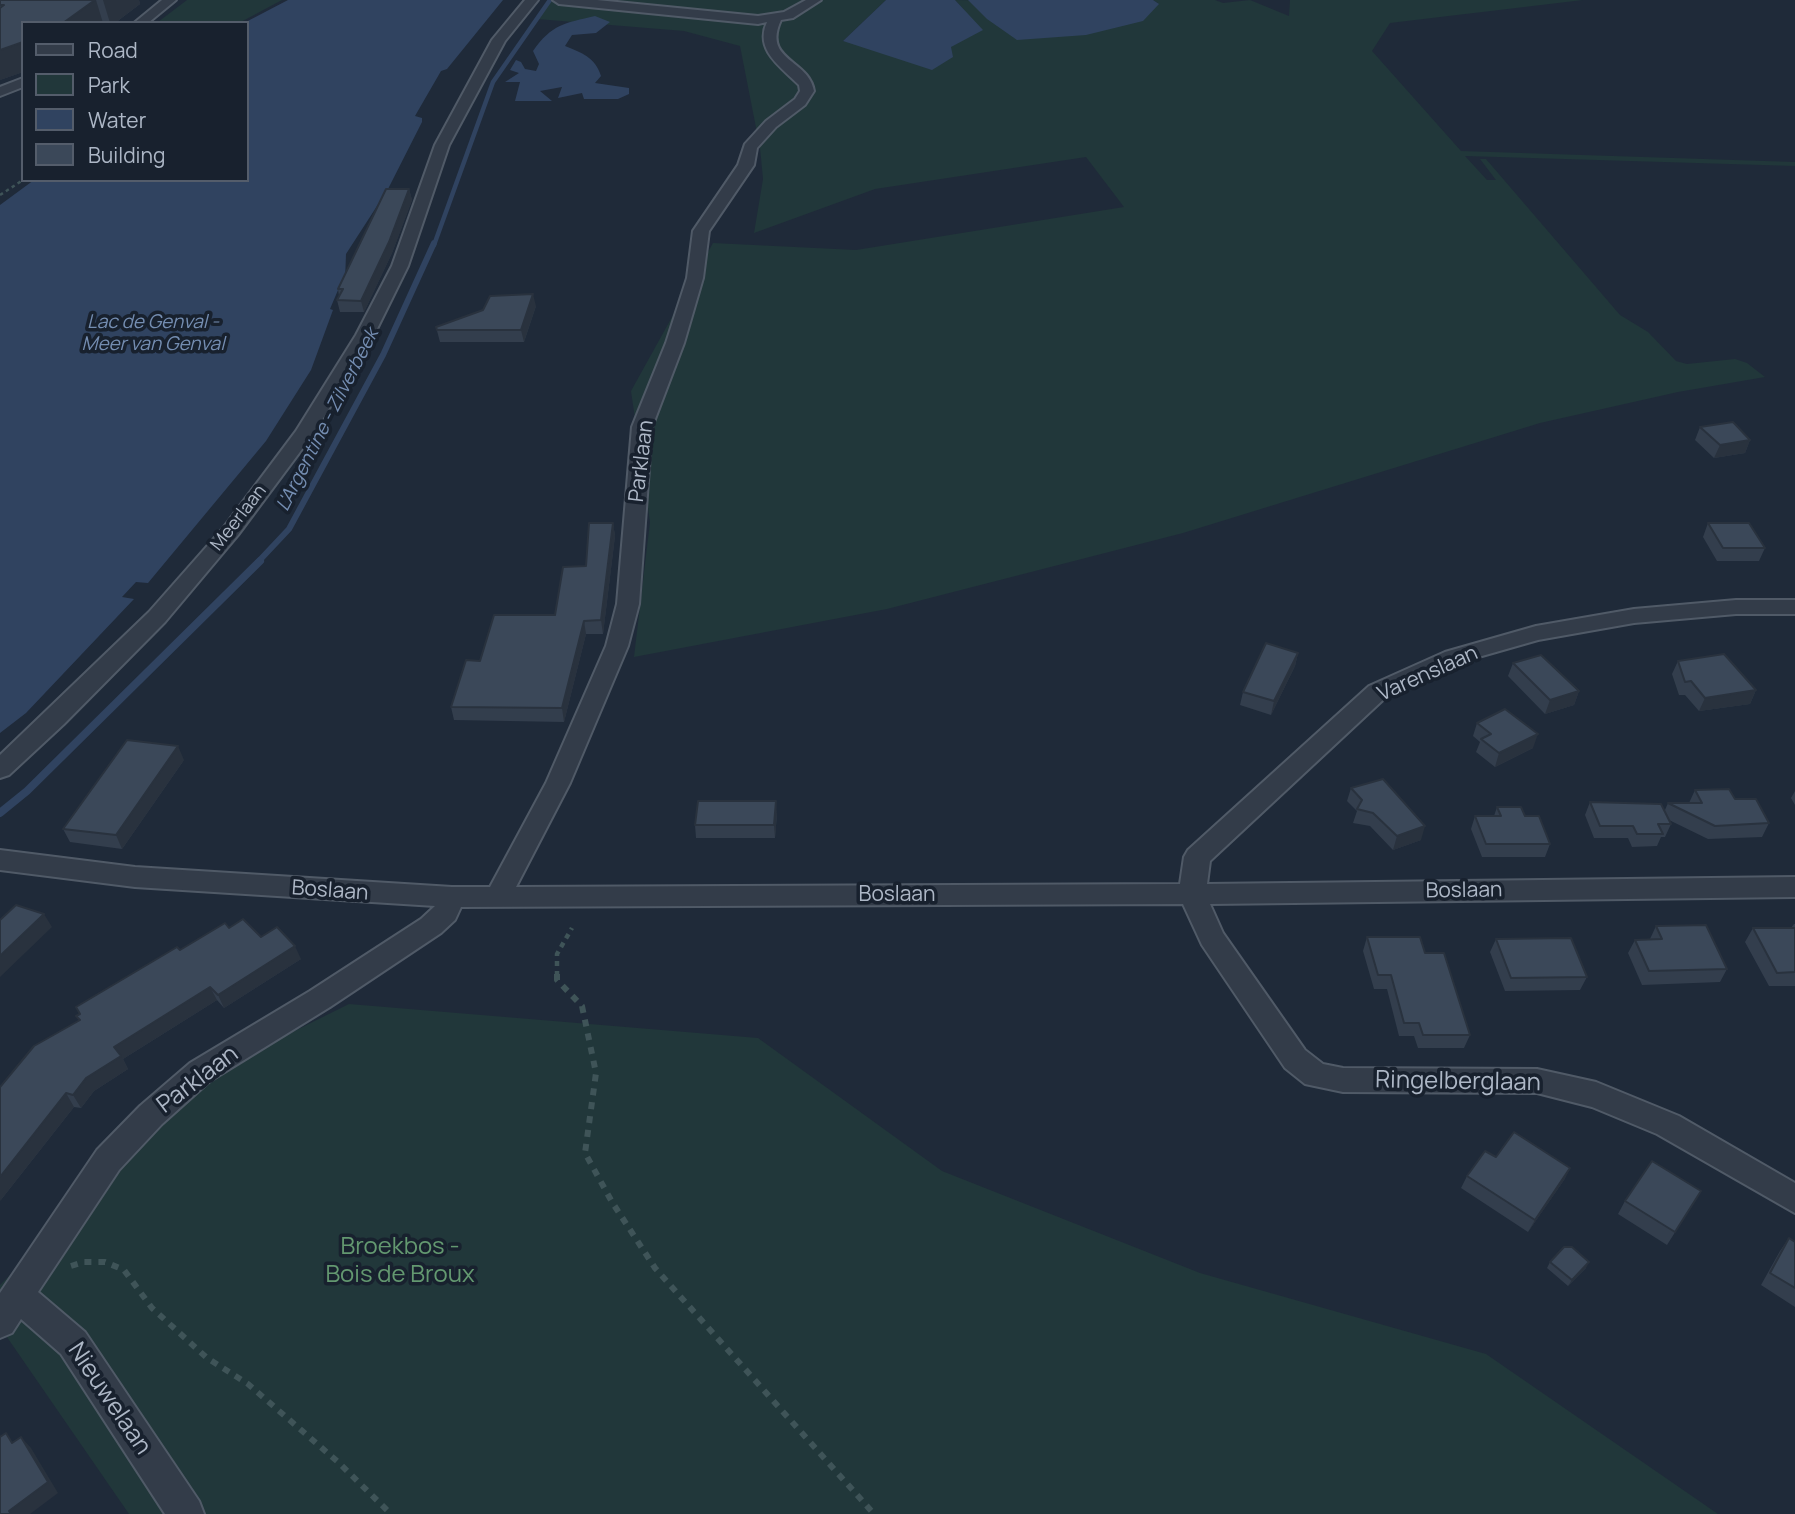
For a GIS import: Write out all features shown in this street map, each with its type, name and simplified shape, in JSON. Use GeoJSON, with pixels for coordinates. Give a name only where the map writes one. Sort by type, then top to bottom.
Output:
{"type":"FeatureCollection","features":[{"type":"Feature","properties":{"kind":"street"},"geometry":{"type":"LineString","coordinates":[[142,21],[170,0]]}},
{"type":"Feature","properties":{"kind":"street","name":"Meerlaan"},"geometry":{"type":"LineString","coordinates":[[0,769],[56,718],[157,617],[231,531],[304,433],[365,335],[400,266],[442,145],[499,40],[531,0]]}},
{"type":"Feature","properties":{"kind":"street"},"geometry":{"type":"LineString","coordinates":[[559,0],[775,19],[802,10],[815,0]]}},
{"type":"Feature","properties":{"kind":"street","name":"Parklaan"},"geometry":{"type":"LineString","coordinates":[[498,896],[558,783],[618,646],[628,604],[642,427],[675,343],[695,278],[701,231],[746,165],[750,147],[771,124],[800,103],[807,91],[806,83],[772,50],[768,34],[775,19]]}},
{"type":"Feature","properties":{"kind":"street"},"geometry":{"type":"LineString","coordinates":[[0,92],[21,83]]}},
{"type":"Feature","properties":{"kind":"street","name":"Varenslaan"},"geometry":{"type":"LineString","coordinates":[[1192,894],[1197,857],[1377,692],[1453,657],[1536,633],[1634,616],[1736,607],[1795,607]]}},
{"type":"Feature","properties":{"kind":"street","name":"Boslaan"},"geometry":{"type":"LineString","coordinates":[[0,860],[135,877],[452,897],[1192,894],[1795,887]]}},
{"type":"Feature","properties":{"kind":"street","name":"Ringelberglaan"},"geometry":{"type":"LineString","coordinates":[[1192,894],[1212,938],[1295,1059],[1315,1075],[1343,1080],[1537,1081],[1596,1095],[1668,1125],[1795,1199]]}},
{"type":"Feature","properties":{"kind":"street","name":"Parklaan"},"geometry":{"type":"LineString","coordinates":[[9,1309],[108,1160],[151,1115],[200,1072],[320,999],[431,926],[445,913],[452,897]]}},
{"type":"Feature","properties":{"kind":"street","name":"Nieuwelaan"},"geometry":{"type":"LineString","coordinates":[[9,1309],[73,1343],[186,1514]]}},
{"type":"Feature","properties":{"kind":"path"},"geometry":{"type":"LineString","coordinates":[[0,195],[21,181]]}},
{"type":"Feature","properties":{"kind":"path"},"geometry":{"type":"LineString","coordinates":[[572,928],[557,954],[557,980],[582,1006],[596,1073],[585,1153],[612,1202],[655,1269],[874,1514]]}},
{"type":"Feature","properties":{"kind":"path"},"geometry":{"type":"LineString","coordinates":[[62,1271],[84,1262],[105,1262],[124,1270],[152,1308],[207,1358],[248,1384],[338,1462],[391,1514]]}},
{"type":"Feature","properties":{"kind":"green space"},"geometry":{"type":"Polygon","coordinates":[[[187,0],[282,0],[243,21],[159,21],[187,0]]]}},
{"type":"Feature","properties":{"kind":"green space"},"geometry":{"type":"Polygon","coordinates":[[[550,0],[886,0],[843,41],[951,47],[965,11],[955,0],[1158,3],[1153,0],[1215,0],[1223,3],[1250,0],[1289,16],[1290,0],[1583,0],[1390,23],[1372,51],[1461,151],[1795,162],[1795,166],[1465,156],[1487,180],[1496,180],[1480,159],[1486,159],[1620,315],[1648,332],[1676,361],[1687,364],[1735,359],[1747,363],[1765,377],[1678,392],[1540,423],[1183,533],[887,609],[634,657],[650,522],[631,391],[713,243],[856,250],[1124,207],[1086,157],[875,189],[754,233],[763,179],[760,148],[740,46],[684,31],[537,19],[550,0]]]}},
{"type":"Feature","properties":{"kind":"green space","name":"Broekbos - Bois de Broux"},"geometry":{"type":"Polygon","coordinates":[[[349,1004],[758,1038],[942,1171],[1200,1273],[1486,1354],[1718,1514],[129,1514],[0,1327],[0,1285],[212,1072],[349,1004]]]}},
{"type":"Feature","properties":{"kind":"water","name":"Lac de Genval - Meer van Genval"},"geometry":{"type":"Polygon","coordinates":[[[288,0],[503,0],[447,69],[441,71],[415,116],[422,118],[422,122],[388,189],[346,254],[345,281],[330,309],[333,310],[311,370],[266,441],[148,583],[136,582],[122,597],[134,599],[26,713],[0,733],[0,205],[31,182],[248,182],[248,21],[288,0]]]}},
{"type":"Feature","properties":{"kind":"water"},"geometry":{"type":"Polygon","coordinates":[[[886,0],[955,0],[983,30],[951,47],[953,57],[932,70],[843,41],[886,0]]]}},
{"type":"Feature","properties":{"kind":"water"},"geometry":{"type":"Polygon","coordinates":[[[968,0],[1153,0],[1159,4],[1143,21],[1086,35],[1017,40],[987,19],[968,0]]]}},
{"type":"Feature","properties":{"kind":"water"},"geometry":{"type":"Polygon","coordinates":[[[595,16],[610,22],[596,33],[572,35],[565,46],[595,64],[601,76],[595,83],[629,88],[629,94],[618,99],[584,99],[582,93],[558,98],[562,87],[540,91],[552,101],[515,101],[520,82],[505,82],[519,73],[510,70],[516,60],[521,62],[525,69],[536,71],[539,64],[533,51],[546,35],[567,23],[595,16]]]}},
{"type":"Feature","properties":{"kind":"building"},"geometry":{"type":"Polygon","coordinates":[[[0,0],[95,0],[66,21],[21,21],[21,43],[0,50],[0,8],[4,5],[0,5],[0,0]]]}},
{"type":"Feature","properties":{"kind":"building"},"geometry":{"type":"Polygon","coordinates":[[[386,189],[409,189],[389,242],[361,301],[337,300],[343,289],[338,289],[386,189]]]}},
{"type":"Feature","properties":{"kind":"building"},"geometry":{"type":"Polygon","coordinates":[[[533,294],[521,330],[437,330],[436,327],[483,310],[490,296],[533,294]]]}},
{"type":"Feature","properties":{"kind":"building"},"geometry":{"type":"Polygon","coordinates":[[[1733,422],[1750,440],[1720,445],[1700,427],[1733,422]]]}},
{"type":"Feature","properties":{"kind":"building"},"geometry":{"type":"Polygon","coordinates":[[[589,523],[613,523],[601,620],[584,621],[562,708],[451,707],[466,660],[480,661],[494,615],[555,615],[563,567],[586,566],[589,523]]]}},
{"type":"Feature","properties":{"kind":"building"},"geometry":{"type":"Polygon","coordinates":[[[1708,523],[1749,523],[1765,548],[1723,548],[1708,523]]]}},
{"type":"Feature","properties":{"kind":"building"},"geometry":{"type":"Polygon","coordinates":[[[1266,643],[1298,653],[1274,701],[1243,692],[1266,643]]]}},
{"type":"Feature","properties":{"kind":"building"},"geometry":{"type":"Polygon","coordinates":[[[1724,654],[1756,690],[1705,698],[1691,681],[1685,682],[1678,661],[1724,654]]]}},
{"type":"Feature","properties":{"kind":"building"},"geometry":{"type":"Polygon","coordinates":[[[1541,655],[1579,691],[1550,700],[1513,663],[1541,655]]]}},
{"type":"Feature","properties":{"kind":"building"},"geometry":{"type":"Polygon","coordinates":[[[1505,709],[1538,734],[1499,753],[1481,739],[1491,734],[1477,723],[1505,709]]]}},
{"type":"Feature","properties":{"kind":"building"},"geometry":{"type":"Polygon","coordinates":[[[127,740],[178,746],[116,835],[63,829],[127,740]]]}},
{"type":"Feature","properties":{"kind":"building"},"geometry":{"type":"Polygon","coordinates":[[[1383,779],[1425,826],[1397,836],[1373,813],[1357,809],[1362,800],[1351,788],[1383,779]]]}},
{"type":"Feature","properties":{"kind":"building"},"geometry":{"type":"Polygon","coordinates":[[[1729,789],[1735,799],[1756,799],[1769,823],[1715,826],[1668,803],[1702,803],[1695,790],[1729,789]]]}},
{"type":"Feature","properties":{"kind":"building"},"geometry":{"type":"Polygon","coordinates":[[[698,801],[776,801],[774,825],[695,825],[698,801]]]}},
{"type":"Feature","properties":{"kind":"building"},"geometry":{"type":"Polygon","coordinates":[[[1590,802],[1661,804],[1671,824],[1658,824],[1663,834],[1637,834],[1633,826],[1600,826],[1590,802]]]}},
{"type":"Feature","properties":{"kind":"building"},"geometry":{"type":"Polygon","coordinates":[[[1497,807],[1521,807],[1525,816],[1539,816],[1550,844],[1486,844],[1475,816],[1501,816],[1497,807]]]}},
{"type":"Feature","properties":{"kind":"building"},"geometry":{"type":"Polygon","coordinates":[[[16,905],[44,914],[0,956],[0,920],[16,905]]]}},
{"type":"Feature","properties":{"kind":"building"},"geometry":{"type":"Polygon","coordinates":[[[243,919],[261,937],[277,927],[295,946],[218,995],[210,987],[114,1047],[121,1056],[86,1078],[73,1095],[66,1093],[0,1177],[0,1087],[34,1046],[80,1020],[76,1016],[80,1014],[76,1007],[177,947],[180,950],[225,923],[229,928],[243,919]]]}},
{"type":"Feature","properties":{"kind":"building"},"geometry":{"type":"Polygon","coordinates":[[[1706,925],[1727,969],[1649,971],[1635,940],[1662,939],[1656,926],[1706,925]]]}},
{"type":"Feature","properties":{"kind":"building"},"geometry":{"type":"Polygon","coordinates":[[[1753,928],[1795,928],[1795,972],[1777,973],[1753,928]]]}},
{"type":"Feature","properties":{"kind":"building"},"geometry":{"type":"Polygon","coordinates":[[[1367,937],[1420,937],[1425,953],[1444,953],[1470,1035],[1423,1035],[1419,1023],[1404,1023],[1391,975],[1378,975],[1367,937]]]}},
{"type":"Feature","properties":{"kind":"building"},"geometry":{"type":"Polygon","coordinates":[[[1571,938],[1587,977],[1511,978],[1496,939],[1571,938]]]}},
{"type":"Feature","properties":{"kind":"building"},"geometry":{"type":"Polygon","coordinates":[[[1514,1132],[1570,1168],[1535,1220],[1467,1176],[1485,1151],[1496,1157],[1514,1132]]]}},
{"type":"Feature","properties":{"kind":"building"},"geometry":{"type":"Polygon","coordinates":[[[1652,1161],[1701,1191],[1675,1232],[1625,1201],[1652,1161]]]}},
{"type":"Feature","properties":{"kind":"building"},"geometry":{"type":"Polygon","coordinates":[[[1789,1238],[1795,1242],[1795,1288],[1770,1273],[1789,1238]]]}},
{"type":"Feature","properties":{"kind":"building"},"geometry":{"type":"Polygon","coordinates":[[[1564,1247],[1572,1247],[1589,1262],[1572,1280],[1550,1262],[1564,1247]]]}},
{"type":"Feature","properties":{"kind":"building"},"geometry":{"type":"Polygon","coordinates":[[[6,1433],[12,1443],[21,1437],[48,1482],[9,1511],[11,1514],[0,1514],[0,1437],[6,1433]]]}},
{"type":"Feature","properties":{"kind":"waterway","name":"L'Argentine - Zilverbeek"},"geometry":{"type":"LineString","coordinates":[[434,245],[493,82],[550,0]]}},
{"type":"Feature","properties":{"kind":"waterway","name":"L'Argentine - Zilverbeek"},"geometry":{"type":"LineString","coordinates":[[258,562],[289,529],[383,355],[434,243]]}},
{"type":"Feature","properties":{"kind":"waterway","name":"L'Argentine - Zilverbeek"},"geometry":{"type":"LineString","coordinates":[[0,813],[27,791],[260,561]]}}]}
